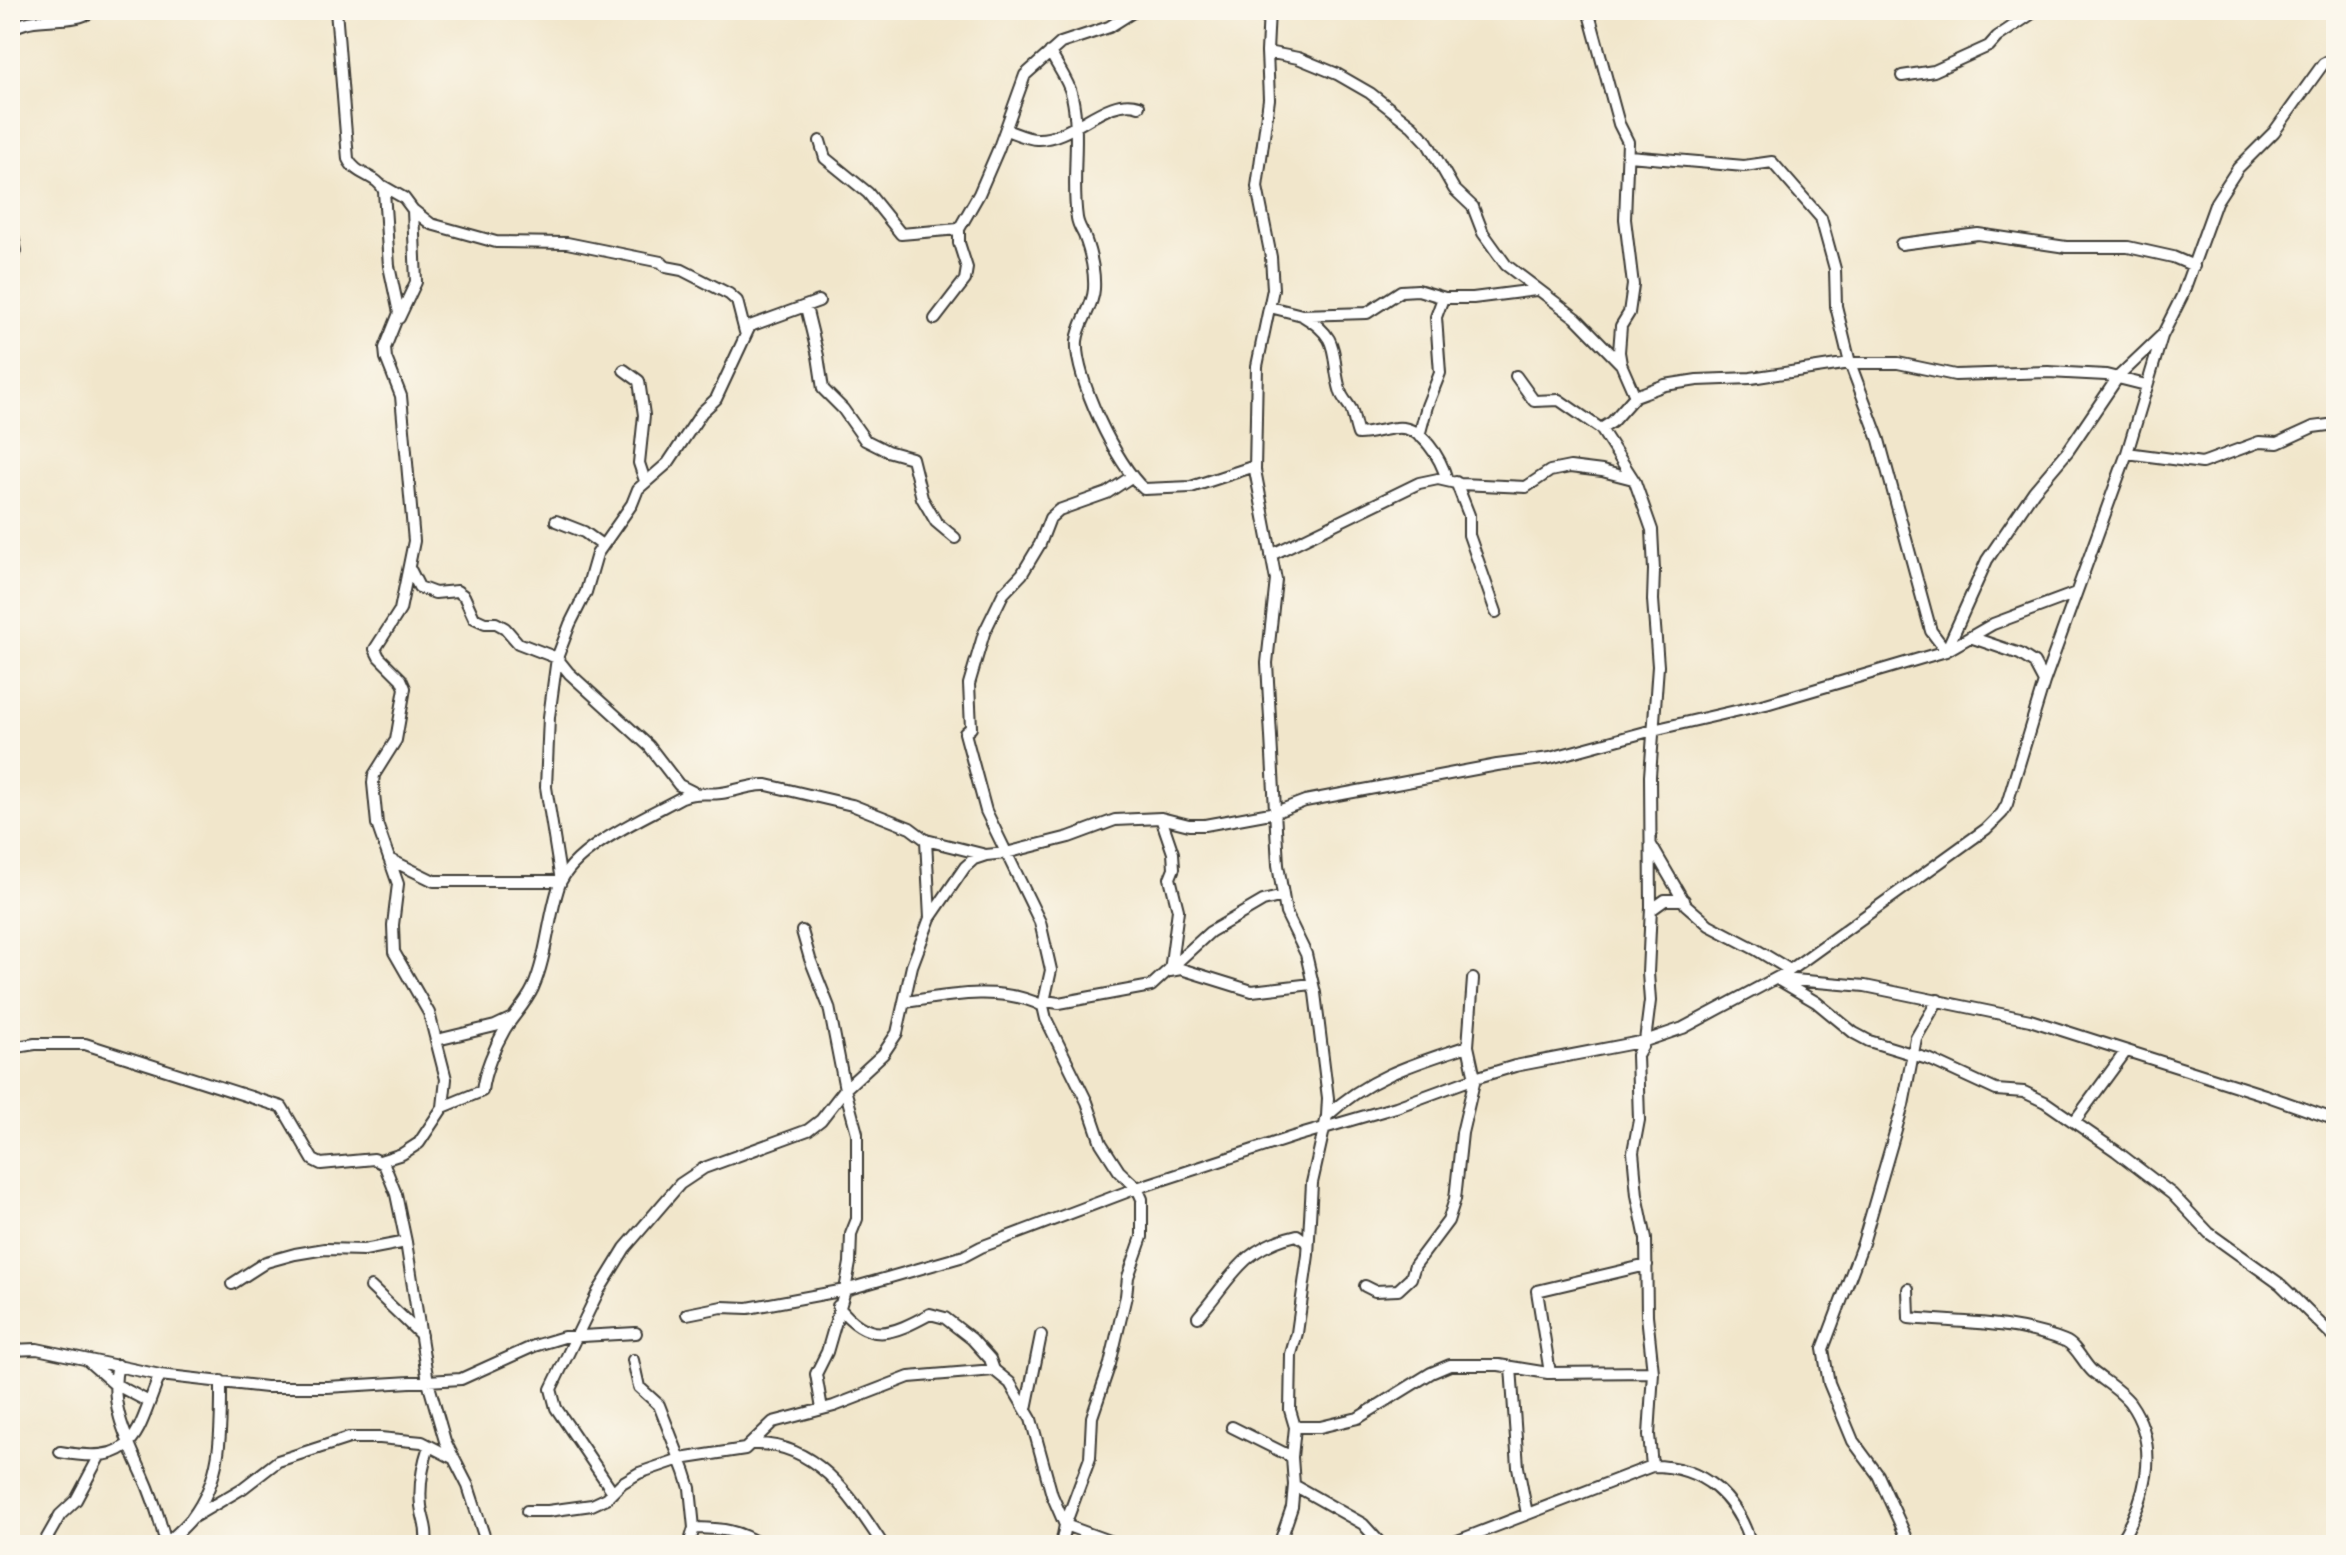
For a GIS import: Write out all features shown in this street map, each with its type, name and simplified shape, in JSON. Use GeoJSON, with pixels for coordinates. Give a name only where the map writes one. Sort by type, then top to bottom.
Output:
{"type":"FeatureCollection","features":[{"type":"Feature","properties":{"kind":"street"},"geometry":{"type":"LineString","coordinates":[[10,27],[26,22],[75,19],[95,10]]}},
{"type":"Feature","properties":{"kind":"street"},"geometry":{"type":"LineString","coordinates":[[336,10],[348,159],[357,172],[404,198],[413,210],[431,224],[496,242],[567,243],[661,262],[666,267],[682,270],[737,301],[745,332]]}},
{"type":"Feature","properties":{"kind":"street"},"geometry":{"type":"LineString","coordinates":[[935,319],[965,280],[967,268],[959,243],[959,229],[987,177],[1025,75],[1061,43],[1109,27],[1136,10]]}},
{"type":"Feature","properties":{"kind":"street"},"geometry":{"type":"LineString","coordinates":[[1269,10],[1269,101],[1257,187],[1271,257],[1273,289],[1257,366],[1255,466],[1276,599],[1267,663],[1283,896],[1291,926],[1306,954],[1328,1098],[1325,1129],[1312,1183],[1297,1333],[1291,1354],[1294,1485],[1292,1507],[1279,1545]]}},
{"type":"Feature","properties":{"kind":"street"},"geometry":{"type":"LineString","coordinates":[[1588,10],[1619,124],[1628,142],[1625,219],[1633,285],[1629,313],[1621,326],[1621,364]]}},
{"type":"Feature","properties":{"kind":"street"},"geometry":{"type":"LineString","coordinates":[[1902,76],[1934,71],[1989,46],[2037,10]]}},
{"type":"Feature","properties":{"kind":"street"},"geometry":{"type":"LineString","coordinates":[[1050,52],[1072,93],[1076,127],[1074,193],[1077,223],[1083,233],[1093,270],[1094,288],[1092,306],[1078,335],[1079,360],[1103,428],[1131,477],[1144,489],[1191,487],[1255,466]]}},
{"type":"Feature","properties":{"kind":"street"},"geometry":{"type":"LineString","coordinates":[[1267,52],[1298,58],[1337,74],[1370,93],[1412,126],[1427,142],[1454,189],[1473,207],[1483,233],[1503,262],[1576,318],[1621,364],[1635,396]]}},
{"type":"Feature","properties":{"kind":"street"},"geometry":{"type":"LineString","coordinates":[[687,1314],[722,1307],[748,1308],[845,1290],[964,1256],[1137,1188],[1475,1078],[1515,1066],[1645,1041],[1683,1028],[1777,979],[1994,822],[2007,804],[2044,682],[2127,453],[2162,336],[2182,296],[2216,202],[2238,168],[2274,132],[2323,64],[2336,57]]}},
{"type":"Feature","properties":{"kind":"street"},"geometry":{"type":"LineString","coordinates":[[1006,130],[1036,139],[1058,136],[1118,104],[1129,102],[1139,106]]}},
{"type":"Feature","properties":{"kind":"street"},"geometry":{"type":"LineString","coordinates":[[820,141],[825,158],[868,193],[901,234],[959,229]]}},
{"type":"Feature","properties":{"kind":"street"},"geometry":{"type":"LineString","coordinates":[[1629,156],[1744,166],[1772,162],[1821,218],[1835,269],[1836,306],[1850,363],[1879,440],[1931,631],[1946,651]]}},
{"type":"Feature","properties":{"kind":"street"},"geometry":{"type":"LineString","coordinates":[[383,186],[389,266],[399,313],[396,323]]}},
{"type":"Feature","properties":{"kind":"street"},"geometry":{"type":"LineString","coordinates":[[380,1161],[402,1154],[419,1143],[443,1107],[446,1079],[429,1013],[394,952],[393,925],[399,892],[377,824],[374,775],[396,740],[405,688],[375,649],[400,610],[410,569],[413,520],[401,396],[385,348],[416,282],[413,210]]}},
{"type":"Feature","properties":{"kind":"street"},"geometry":{"type":"LineString","coordinates":[[10,220],[16,251],[10,252]]}},
{"type":"Feature","properties":{"kind":"street"},"geometry":{"type":"LineString","coordinates":[[1901,244],[1978,234],[2066,247],[2128,247],[2173,257],[2194,266]]}},
{"type":"Feature","properties":{"kind":"street"},"geometry":{"type":"LineString","coordinates":[[1270,307],[1302,315],[1367,313],[1401,291],[1418,290],[1443,298],[1473,298],[1536,290]]}},
{"type":"Feature","properties":{"kind":"street"},"geometry":{"type":"LineString","coordinates":[[1419,436],[1440,373],[1436,317],[1443,298]]}},
{"type":"Feature","properties":{"kind":"street"},"geometry":{"type":"LineString","coordinates":[[443,1107],[482,1091],[484,1071],[492,1060],[499,1040],[528,997],[539,971],[561,881],[546,787],[549,717],[557,658],[586,592],[597,554],[645,481],[668,463],[702,412],[716,399],[745,332],[755,322],[819,301]]}},
{"type":"Feature","properties":{"kind":"street"},"geometry":{"type":"LineString","coordinates":[[806,307],[823,389],[843,409],[865,440],[887,451],[912,458],[922,498],[936,522],[955,538]]}},
{"type":"Feature","properties":{"kind":"street"},"geometry":{"type":"LineString","coordinates":[[1302,315],[1320,326],[1329,337],[1335,354],[1341,395],[1351,409],[1358,434],[1410,429],[1443,468],[1469,515],[1469,535],[1496,612]]}},
{"type":"Feature","properties":{"kind":"street"},"geometry":{"type":"LineString","coordinates":[[1946,651],[1987,560],[2023,512],[2034,491],[2068,451],[2118,377],[2162,336]]}},
{"type":"Feature","properties":{"kind":"street"},"geometry":{"type":"LineString","coordinates":[[1601,429],[1612,422],[1635,396],[1685,381],[1751,378],[1850,363],[1898,363],[1955,375],[2048,372],[2118,377],[2146,385]]}},
{"type":"Feature","properties":{"kind":"street"},"geometry":{"type":"LineString","coordinates":[[624,370],[639,381],[644,415],[639,463],[645,481]]}},
{"type":"Feature","properties":{"kind":"street"},"geometry":{"type":"LineString","coordinates":[[1516,376],[1534,401],[1559,400],[1601,429],[1633,479],[1652,530],[1658,666],[1650,759],[1650,1001],[1645,1041],[1637,1055],[1639,1120],[1633,1152],[1646,1239],[1647,1315],[1653,1372],[1649,1435],[1652,1466]]}},
{"type":"Feature","properties":{"kind":"street"},"geometry":{"type":"LineString","coordinates":[[2127,453],[2202,463],[2259,442],[2278,443],[2313,427],[2336,424]]}},
{"type":"Feature","properties":{"kind":"street"},"geometry":{"type":"LineString","coordinates":[[1271,555],[1419,483],[1438,479],[1526,487],[1550,471],[1570,467],[1633,479]]}},
{"type":"Feature","properties":{"kind":"street"},"geometry":{"type":"LineString","coordinates":[[1061,1545],[1065,1525],[1090,1458],[1092,1417],[1110,1364],[1128,1277],[1142,1237],[1142,1199],[1137,1188],[1119,1171],[1101,1143],[1087,1102],[1046,1019],[1044,1004],[1051,970],[1040,922],[993,829],[977,784],[972,752],[965,733],[971,728],[969,684],[978,650],[1003,594],[1022,574],[1053,514],[1107,493],[1131,477]]}},
{"type":"Feature","properties":{"kind":"street"},"geometry":{"type":"LineString","coordinates":[[556,521],[584,532],[602,545]]}},
{"type":"Feature","properties":{"kind":"street"},"geometry":{"type":"LineString","coordinates":[[410,569],[419,587],[435,593],[457,591],[464,596],[474,618],[485,623],[496,623],[518,643],[557,658],[569,673],[649,746],[679,785],[693,792],[720,794],[753,785],[767,785],[852,805],[910,828],[926,840],[986,855]]}},
{"type":"Feature","properties":{"kind":"street"},"geometry":{"type":"LineString","coordinates":[[613,1492],[552,1398],[553,1381],[575,1335],[625,1248],[680,1184],[704,1168],[808,1130],[833,1106],[845,1089],[883,1054],[897,1033],[912,966],[930,918],[965,867],[974,859],[989,852],[1006,853],[1069,837],[1115,820],[1161,818],[1189,825],[1205,825],[1276,812],[1305,801],[1550,758],[1766,704],[1946,651],[2015,615],[2076,593]]}},
{"type":"Feature","properties":{"kind":"street"},"geometry":{"type":"LineString","coordinates":[[1970,637],[2020,654],[2034,663],[2044,682]]}},
{"type":"Feature","properties":{"kind":"street"},"geometry":{"type":"LineString","coordinates":[[389,859],[434,881],[561,881],[594,845],[693,792]]}},
{"type":"Feature","properties":{"kind":"street"},"geometry":{"type":"LineString","coordinates":[[1161,818],[1173,853],[1174,868],[1170,878],[1178,910],[1170,971]]}},
{"type":"Feature","properties":{"kind":"street"},"geometry":{"type":"LineString","coordinates":[[926,840],[930,918]]}},
{"type":"Feature","properties":{"kind":"street"},"geometry":{"type":"LineString","coordinates":[[1650,843],[1684,900],[1709,925],[1790,970]]}},
{"type":"Feature","properties":{"kind":"street"},"geometry":{"type":"LineString","coordinates":[[906,1002],[956,994],[981,994],[1028,998],[1044,1004],[1151,986],[1170,971],[1198,940],[1263,901],[1283,896]]}},
{"type":"Feature","properties":{"kind":"street"},"geometry":{"type":"LineString","coordinates":[[1651,910],[1665,900],[1684,900]]}},
{"type":"Feature","properties":{"kind":"street"},"geometry":{"type":"LineString","coordinates":[[802,931],[829,1007],[857,1133],[857,1219],[851,1234],[845,1290],[827,1352],[816,1374],[822,1409]]}},
{"type":"Feature","properties":{"kind":"street"},"geometry":{"type":"LineString","coordinates":[[1170,971],[1181,969],[1252,991],[1312,984]]}},
{"type":"Feature","properties":{"kind":"street"},"geometry":{"type":"LineString","coordinates":[[1365,1286],[1375,1291],[1398,1290],[1411,1278],[1415,1265],[1448,1221],[1455,1199],[1462,1133],[1475,1078],[1468,1046],[1473,979]]}},
{"type":"Feature","properties":{"kind":"street"},"geometry":{"type":"LineString","coordinates":[[1777,979],[1865,986],[2030,1020],[2336,1120]]}},
{"type":"Feature","properties":{"kind":"street"},"geometry":{"type":"LineString","coordinates":[[1777,979],[1816,1002],[1862,1037],[1885,1048],[1913,1053],[1945,1065],[1996,1090],[2035,1096],[2172,1194],[2209,1233],[2280,1284],[2336,1339]]}},
{"type":"Feature","properties":{"kind":"street"},"geometry":{"type":"LineString","coordinates":[[1910,1545],[1878,1475],[1853,1441],[1829,1383],[1823,1349],[1863,1243],[1903,1105],[1913,1053],[1923,1023],[1938,1000]]}},
{"type":"Feature","properties":{"kind":"street"},"geometry":{"type":"LineString","coordinates":[[437,1040],[495,1026],[514,1017]]}},
{"type":"Feature","properties":{"kind":"street"},"geometry":{"type":"LineString","coordinates":[[10,1048],[35,1044],[85,1044],[123,1058],[192,1076],[282,1107],[313,1160],[321,1164],[380,1161],[388,1171],[396,1194],[428,1382],[445,1441],[468,1486],[487,1545]]}},
{"type":"Feature","properties":{"kind":"street"},"geometry":{"type":"LineString","coordinates":[[1327,1116],[1349,1096],[1366,1086],[1468,1046]]}},
{"type":"Feature","properties":{"kind":"street"},"geometry":{"type":"LineString","coordinates":[[2074,1122],[2126,1051]]}},
{"type":"Feature","properties":{"kind":"street"},"geometry":{"type":"LineString","coordinates":[[1198,1317],[1232,1271],[1253,1252],[1274,1240],[1297,1235],[1308,1243]]}},
{"type":"Feature","properties":{"kind":"street"},"geometry":{"type":"LineString","coordinates":[[232,1284],[266,1262],[295,1254],[325,1249],[364,1250],[406,1242]]}},
{"type":"Feature","properties":{"kind":"street"},"geometry":{"type":"LineString","coordinates":[[1550,1373],[1537,1291],[1647,1265]]}},
{"type":"Feature","properties":{"kind":"street"},"geometry":{"type":"LineString","coordinates":[[371,1287],[421,1335]]}},
{"type":"Feature","properties":{"kind":"street"},"geometry":{"type":"LineString","coordinates":[[1908,1289],[1909,1318],[2003,1324],[2068,1342],[2085,1364],[2129,1403],[2148,1443],[2148,1467],[2139,1506],[2118,1545]]}},
{"type":"Feature","properties":{"kind":"street"},"geometry":{"type":"LineString","coordinates":[[838,1306],[853,1325],[877,1335],[930,1314],[945,1318],[984,1351],[994,1370],[1010,1383],[1026,1409],[1040,1447],[1052,1495],[1065,1525],[1120,1545]]}},
{"type":"Feature","properties":{"kind":"street"},"geometry":{"type":"LineString","coordinates":[[10,1350],[37,1349],[160,1375],[266,1387],[461,1379],[534,1346],[575,1335],[636,1333]]}},
{"type":"Feature","properties":{"kind":"street"},"geometry":{"type":"LineString","coordinates":[[1026,1409],[1041,1335]]}},
{"type":"Feature","properties":{"kind":"street"},"geometry":{"type":"LineString","coordinates":[[85,1358],[113,1383],[149,1402]]}},
{"type":"Feature","properties":{"kind":"street"},"geometry":{"type":"LineString","coordinates":[[633,1360],[639,1387],[659,1405],[690,1488],[694,1528],[689,1545]]}},
{"type":"Feature","properties":{"kind":"street"},"geometry":{"type":"LineString","coordinates":[[118,1365],[113,1383],[128,1445],[151,1496],[165,1544],[192,1518],[289,1456],[349,1438],[411,1440],[453,1458]]}},
{"type":"Feature","properties":{"kind":"street"},"geometry":{"type":"LineString","coordinates":[[1295,1427],[1320,1427],[1358,1418],[1431,1373],[1450,1365],[1511,1367],[1550,1373],[1653,1372]]}},
{"type":"Feature","properties":{"kind":"street"},"geometry":{"type":"LineString","coordinates":[[1511,1367],[1518,1467],[1527,1514]]}},
{"type":"Feature","properties":{"kind":"street"},"geometry":{"type":"LineString","coordinates":[[527,1511],[592,1505],[639,1473],[680,1459],[745,1449],[773,1422],[822,1409],[916,1375],[946,1376],[994,1370]]}},
{"type":"Feature","properties":{"kind":"street"},"geometry":{"type":"LineString","coordinates":[[60,1452],[99,1457],[128,1445],[140,1431],[160,1375]]}},
{"type":"Feature","properties":{"kind":"street"},"geometry":{"type":"LineString","coordinates":[[192,1518],[211,1486],[216,1470],[220,1446],[221,1381]]}},
{"type":"Feature","properties":{"kind":"street"},"geometry":{"type":"LineString","coordinates":[[1232,1427],[1292,1457]]}},
{"type":"Feature","properties":{"kind":"street"},"geometry":{"type":"LineString","coordinates":[[752,1444],[768,1443],[785,1448],[822,1466],[856,1505],[883,1545]]}},
{"type":"Feature","properties":{"kind":"street"},"geometry":{"type":"LineString","coordinates":[[426,1545],[428,1528],[421,1505],[429,1446]]}},
{"type":"Feature","properties":{"kind":"street"},"geometry":{"type":"LineString","coordinates":[[43,1545],[60,1515],[76,1500],[99,1457]]}},
{"type":"Feature","properties":{"kind":"street"},"geometry":{"type":"LineString","coordinates":[[1447,1545],[1652,1466],[1669,1466],[1694,1473],[1719,1490],[1743,1518],[1751,1545]]}},
{"type":"Feature","properties":{"kind":"street"},"geometry":{"type":"LineString","coordinates":[[1294,1485],[1363,1524],[1382,1545]]}},
{"type":"Feature","properties":{"kind":"street"},"geometry":{"type":"LineString","coordinates":[[694,1528],[732,1530],[761,1545]]}}]}
